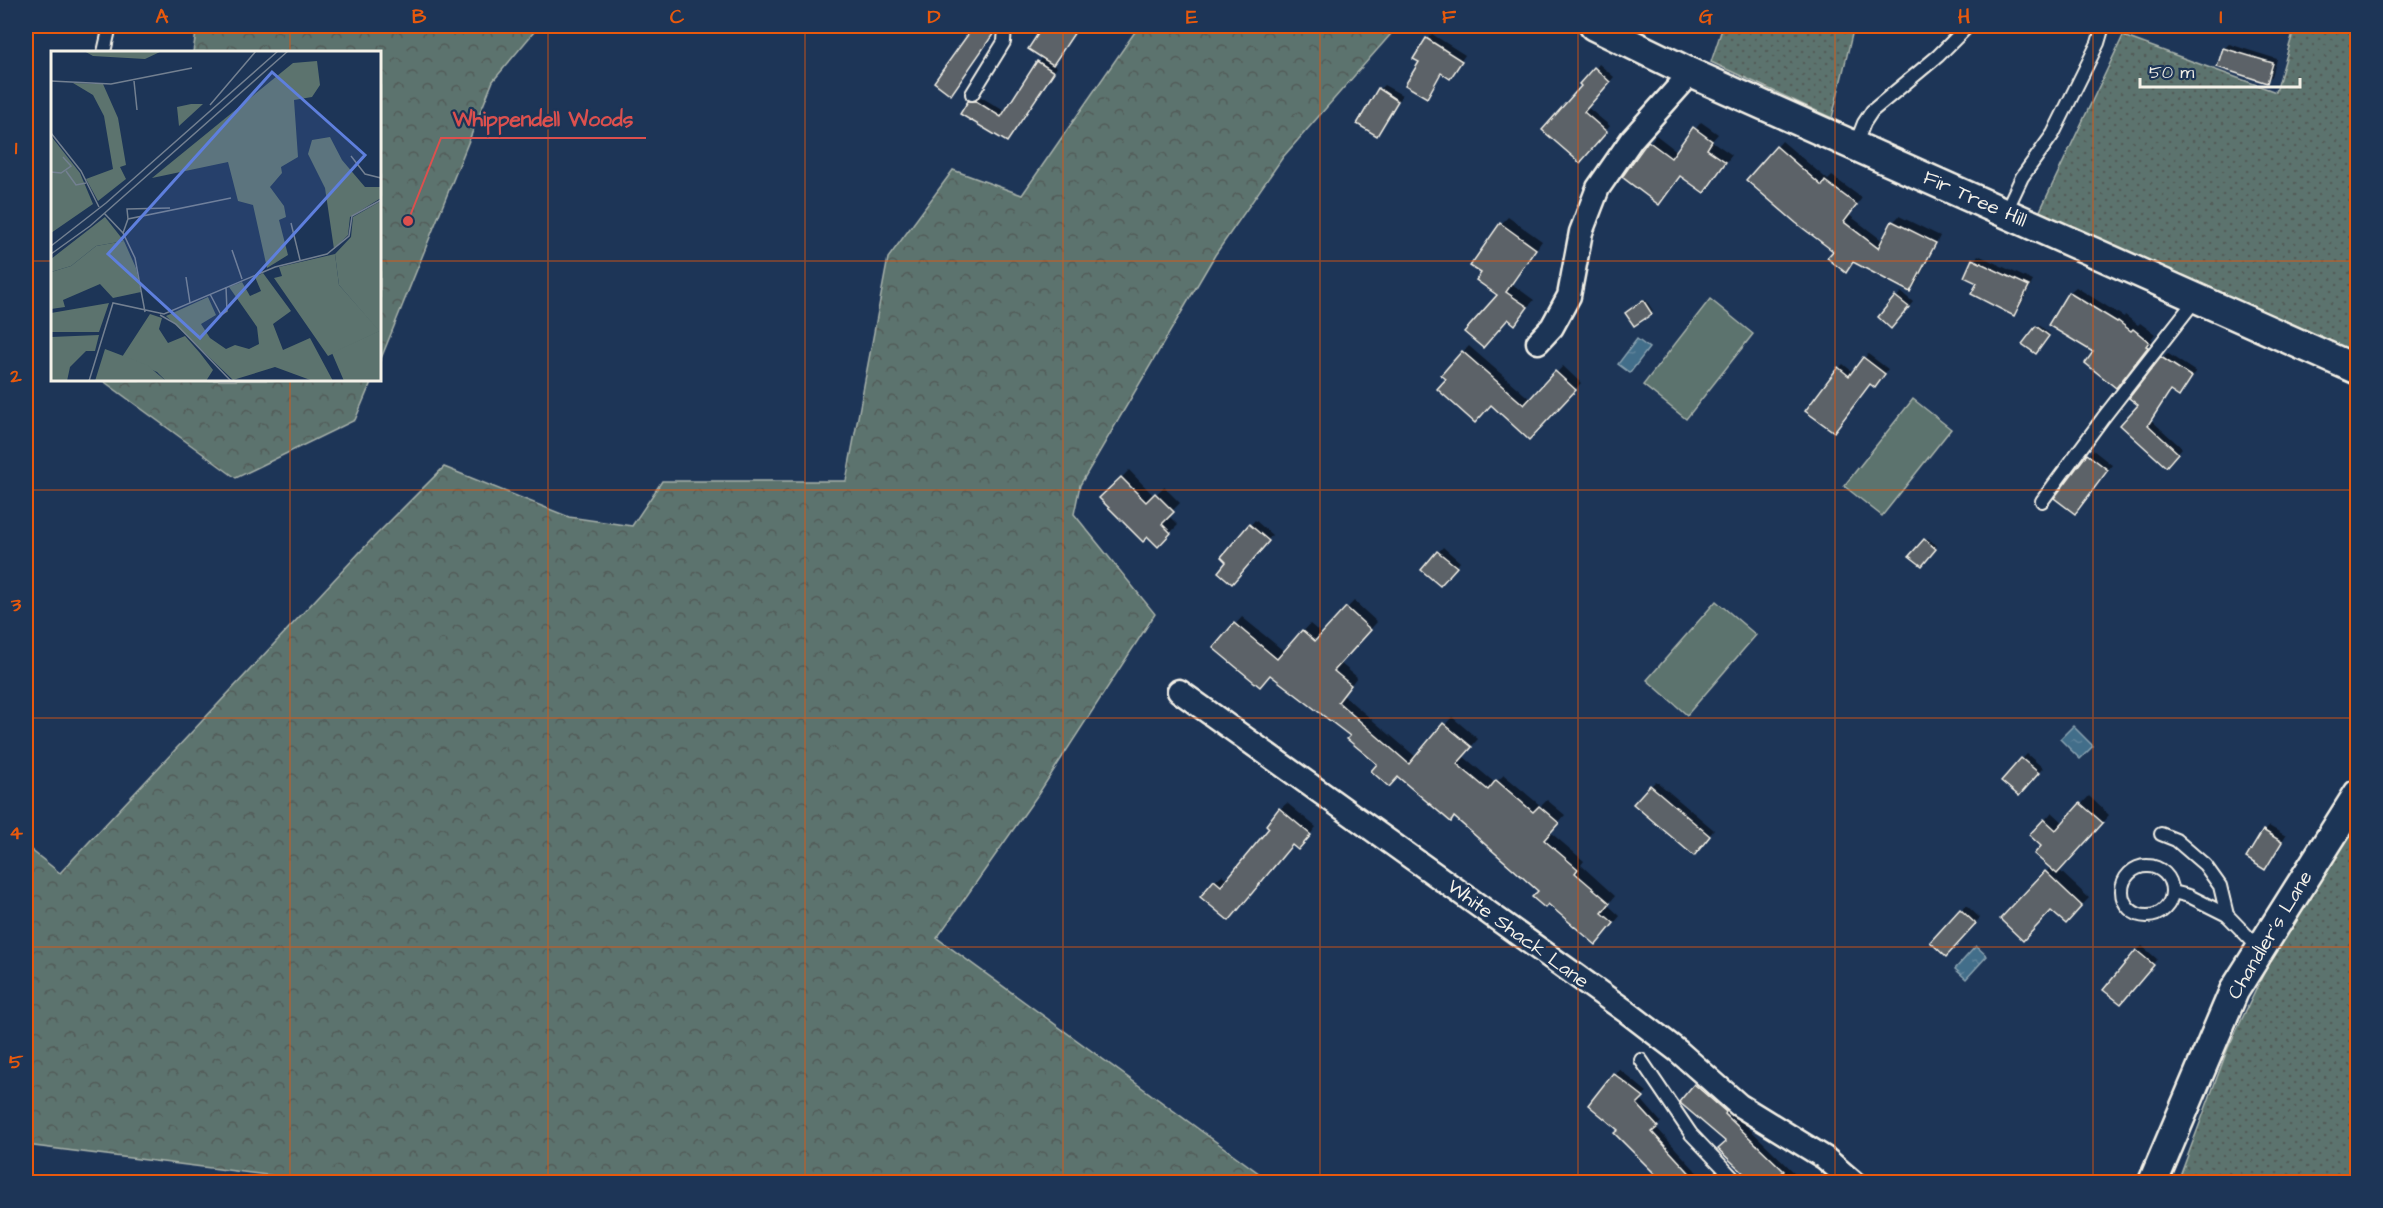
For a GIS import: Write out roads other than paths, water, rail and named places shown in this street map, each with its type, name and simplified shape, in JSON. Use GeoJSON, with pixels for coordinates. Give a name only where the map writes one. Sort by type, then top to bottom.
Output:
{"type":"FeatureCollection","features":[{"type":"Feature","properties":{"kind":"street","name":"Fir Tree Hill"},"geometry":{"type":"LineString","coordinates":[[1594,26],[1691,73],[2358,370]]}},
{"type":"Feature","properties":{"kind":"street"},"geometry":{"type":"LineString","coordinates":[[1538,342],[1552,327],[1569,296],[1581,232],[1598,188],[1632,139],[1691,73]]}},
{"type":"Feature","properties":{"kind":"street","name":"White Shack Lane"},"geometry":{"type":"LineString","coordinates":[[1179,690],[1627,1012],[1678,1051],[1740,1105],[1825,1158],[1853,1182]]}},
{"type":"Feature","properties":{"kind":"street","name":"Chandler's Lane"},"geometry":{"type":"LineString","coordinates":[[2154,1182],[2234,991],[2358,794]]}},
{"type":"Feature","properties":{"kind":"lane"},"geometry":{"type":"LineString","coordinates":[[104,51],[110,26]]}},
{"type":"Feature","properties":{"kind":"lane"},"geometry":{"type":"LineString","coordinates":[[972,93],[1004,42],[1005,26]]}},
{"type":"Feature","properties":{"kind":"lane"},"geometry":{"type":"LineString","coordinates":[[1855,146],[1864,123],[1872,111],[1938,56],[1968,26]]}},
{"type":"Feature","properties":{"kind":"lane"},"geometry":{"type":"LineString","coordinates":[[2006,213],[2022,177],[2053,134],[2098,43],[2103,26]]}},
{"type":"Feature","properties":{"kind":"lane"},"geometry":{"type":"LineString","coordinates":[[2042,501],[2103,418],[2197,298]]}},
{"type":"Feature","properties":{"kind":"lane"},"geometry":{"type":"LineString","coordinates":[[2161,834],[2176,840],[2205,865],[2220,886],[2227,915]]}},
{"type":"Feature","properties":{"kind":"lane"},"geometry":{"type":"LineString","coordinates":[[2155,866],[2168,876],[2173,892],[2166,908],[2160,913],[2144,916],[2136,914],[2124,902],[2122,885],[2131,871],[2138,867],[2155,866]]}},
{"type":"Feature","properties":{"kind":"lane"},"geometry":{"type":"LineString","coordinates":[[2173,892],[2189,896],[2227,915],[2260,949]]}},
{"type":"Feature","properties":{"kind":"lane"},"geometry":{"type":"LineString","coordinates":[[1641,1060],[1691,1134],[1737,1182]]}},
{"type":"Feature","properties":{"kind":"water"},"geometry":{"type":"Polygon","coordinates":[[[1637,339],[1649,348],[1630,373],[1618,364],[1637,339]]]}},
{"type":"Feature","properties":{"kind":"water"},"geometry":{"type":"Polygon","coordinates":[[[2073,726],[2093,746],[2080,759],[2060,739],[2073,726]]]}},
{"type":"Feature","properties":{"kind":"water"},"geometry":{"type":"Polygon","coordinates":[[[1976,946],[1987,956],[1966,979],[1955,969],[1976,946]]]}},
{"type":"Feature","properties":{"kind":"place","name":"Whippendell Woods"},"geometry":{"type":"Point","coordinates":[408,221]}}]}
